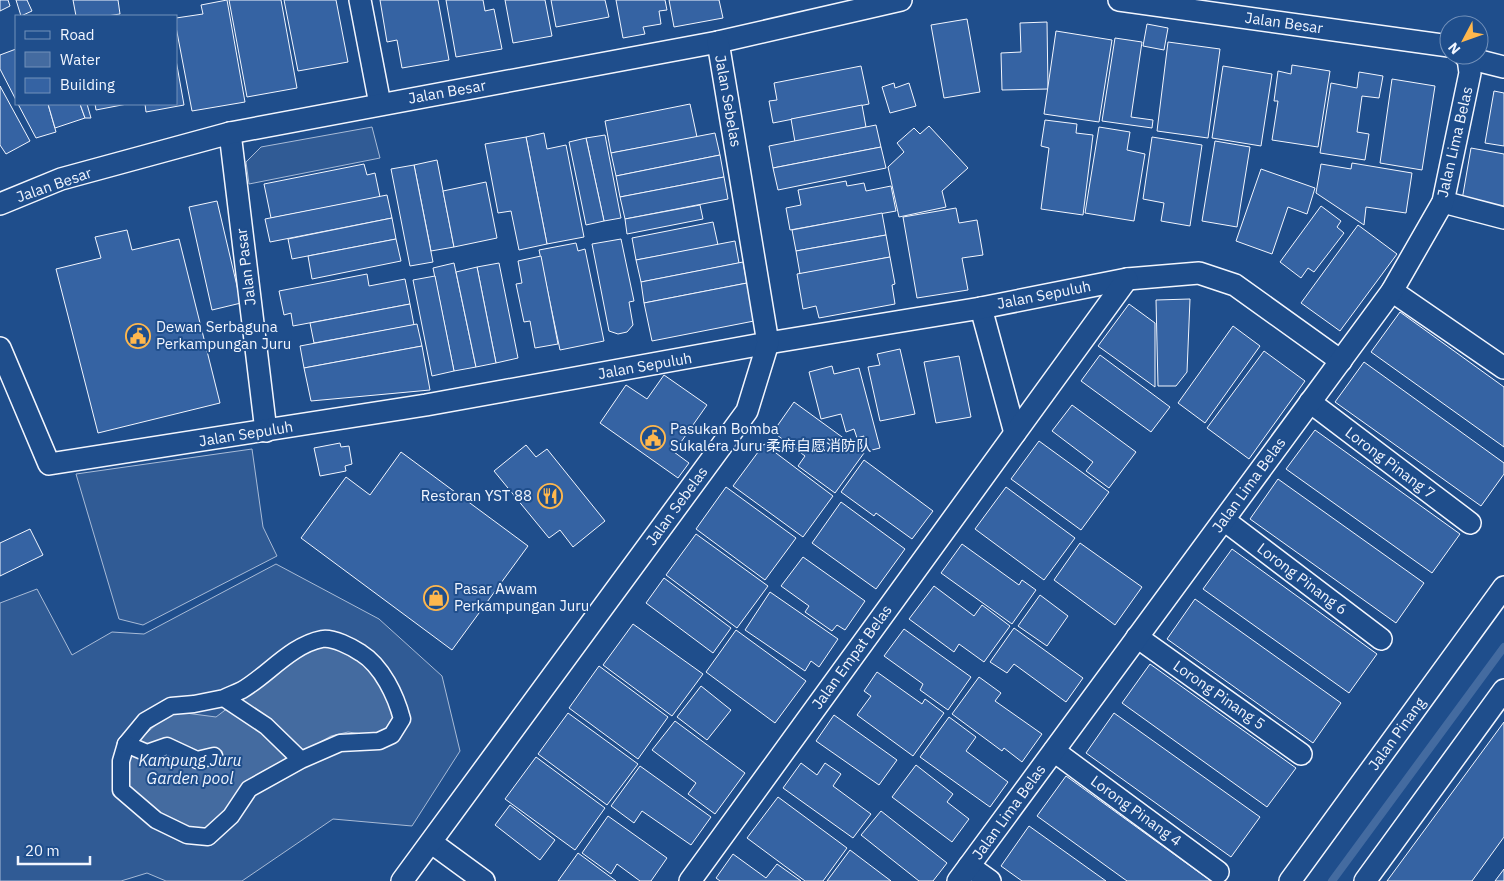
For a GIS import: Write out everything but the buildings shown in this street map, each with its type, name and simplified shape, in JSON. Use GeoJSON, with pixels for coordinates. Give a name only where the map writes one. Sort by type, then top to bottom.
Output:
{"type":"FeatureCollection","features":[{"type":"Feature","properties":{"kind":"street"},"geometry":{"type":"LineString","coordinates":[[360,0],[380,104]]}},
{"type":"Feature","properties":{"kind":"street","name":"Jalan Besar"},"geometry":{"type":"LineString","coordinates":[[0,204],[61,179],[230,133],[718,42],[901,0]]}},
{"type":"Feature","properties":{"kind":"street","name":"Jalan Besar"},"geometry":{"type":"LineString","coordinates":[[1119,0],[1439,45]]}},
{"type":"Feature","properties":{"kind":"street","name":"Jalan Sebelas"},"geometry":{"type":"LineString","coordinates":[[402,881],[432,843],[747,411],[768,344],[718,42]]}},
{"type":"Feature","properties":{"kind":"street"},"geometry":{"type":"LineString","coordinates":[[1489,63],[1504,67]]}},
{"type":"Feature","properties":{"kind":"street","name":"Jalan Lima Belas"},"geometry":{"type":"LineString","coordinates":[[963,874],[1392,291],[1443,202],[1470,73],[1468,65]]}},
{"type":"Feature","properties":{"kind":"street","name":"Jalan Pasar"},"geometry":{"type":"LineString","coordinates":[[230,133],[266,431]]}},
{"type":"Feature","properties":{"kind":"street"},"geometry":{"type":"LineString","coordinates":[[1443,202],[1504,218]]}},
{"type":"Feature","properties":{"kind":"street","name":"Jalan Sepuluh"},"geometry":{"type":"LineString","coordinates":[[0,348],[49,464],[435,404],[981,308],[1127,279],[1199,273],[1235,285],[1340,361]]}},
{"type":"Feature","properties":{"kind":"street","name":"Jalan Empat Belas"},"geometry":{"type":"LineString","coordinates":[[690,881],[1127,279]]}},
{"type":"Feature","properties":{"kind":"street"},"geometry":{"type":"LineString","coordinates":[[1392,291],[1504,368]]}},
{"type":"Feature","properties":{"kind":"street"},"geometry":{"type":"LineString","coordinates":[[981,308],[1015,433]]}},
{"type":"Feature","properties":{"kind":"street","name":"Lorong Pinang 7"},"geometry":{"type":"LineString","coordinates":[[1310,402],[1470,524]]}},
{"type":"Feature","properties":{"kind":"street","name":"Lorong Pinang 6"},"geometry":{"type":"LineString","coordinates":[[1224,520],[1381,639]]}},
{"type":"Feature","properties":{"kind":"street","name":"Jalan Pinang"},"geometry":{"type":"LineString","coordinates":[[1290,881],[1504,587]]}},
{"type":"Feature","properties":{"kind":"street","name":"Lorong Pinang 5"},"geometry":{"type":"LineString","coordinates":[[1137,637],[1301,754]]}},
{"type":"Feature","properties":{"kind":"street"},"geometry":{"type":"LineString","coordinates":[[323,639],[348,645],[369,658],[388,685],[399,706],[402,719],[392,735],[379,741],[365,740],[340,743],[302,760],[249,789],[231,816],[208,837],[187,835],[156,820],[121,790],[121,761],[126,744],[145,721],[171,706],[224,698],[241,691],[301,647],[323,639]]}},
{"type":"Feature","properties":{"kind":"street"},"geometry":{"type":"LineString","coordinates":[[1365,881],[1504,690]]}},
{"type":"Feature","properties":{"kind":"street"},"geometry":{"type":"LineString","coordinates":[[224,698],[266,726],[302,760]]}},
{"type":"Feature","properties":{"kind":"street"},"geometry":{"type":"LineString","coordinates":[[126,744],[147,753],[167,746],[197,760],[214,756]]}},
{"type":"Feature","properties":{"kind":"street","name":"Lorong Pinang 4"},"geometry":{"type":"LineString","coordinates":[[1054,751],[1218,872]]}},
{"type":"Feature","properties":{"kind":"street"},"geometry":{"type":"LineString","coordinates":[[432,843],[484,881]]}},
{"type":"Feature","properties":{"kind":"street"},"geometry":{"type":"LineString","coordinates":[[963,874],[990,881]]}},
{"type":"Feature","properties":{"kind":"shaded area"},"geometry":{"type":"Polygon","coordinates":[[[372,127],[380,158],[249,184],[246,162],[261,147],[372,127]]]}},
{"type":"Feature","properties":{"kind":"shaded area"},"geometry":{"type":"Polygon","coordinates":[[[252,449],[263,527],[277,556],[143,625],[119,619],[76,474],[252,449]]]}},
{"type":"Feature","properties":{"kind":"shaded area"},"geometry":{"type":"Polygon","coordinates":[[[276,564],[379,619],[442,676],[460,751],[412,826],[333,819],[242,881],[166,881],[147,873],[121,881],[0,881],[0,603],[37,589],[72,655],[112,632],[144,634],[276,564]]]}},
{"type":"Feature","properties":{"kind":"water","name":"Kampung Juru Garden pool"},"geometry":{"type":"Polygon","coordinates":[[[327,643],[369,663],[394,715],[386,728],[376,736],[348,732],[331,736],[243,785],[238,795],[208,832],[183,828],[150,811],[125,789],[128,750],[160,721],[178,712],[216,717],[303,651],[327,643]]]}},
{"type":"Feature","properties":{"kind":"waterway"},"geometry":{"type":"LineString","coordinates":[[1332,881],[1504,647]]}},
{"type":"Feature","properties":{"kind":"place","name":"Dewan Serbaguna Perkampungan Juru"},"geometry":{"type":"Point","coordinates":[138,336]}},
{"type":"Feature","properties":{"kind":"place","name":"Pasukan Bomba Sukalera Juru 柔府自愿消防队"},"geometry":{"type":"Point","coordinates":[653,438]}},
{"type":"Feature","properties":{"kind":"place","name":"Restoran YST 88"},"geometry":{"type":"Point","coordinates":[550,496]}},
{"type":"Feature","properties":{"kind":"place","name":"Pasar Awam Perkampungan Juru"},"geometry":{"type":"Point","coordinates":[436,598]}}]}
